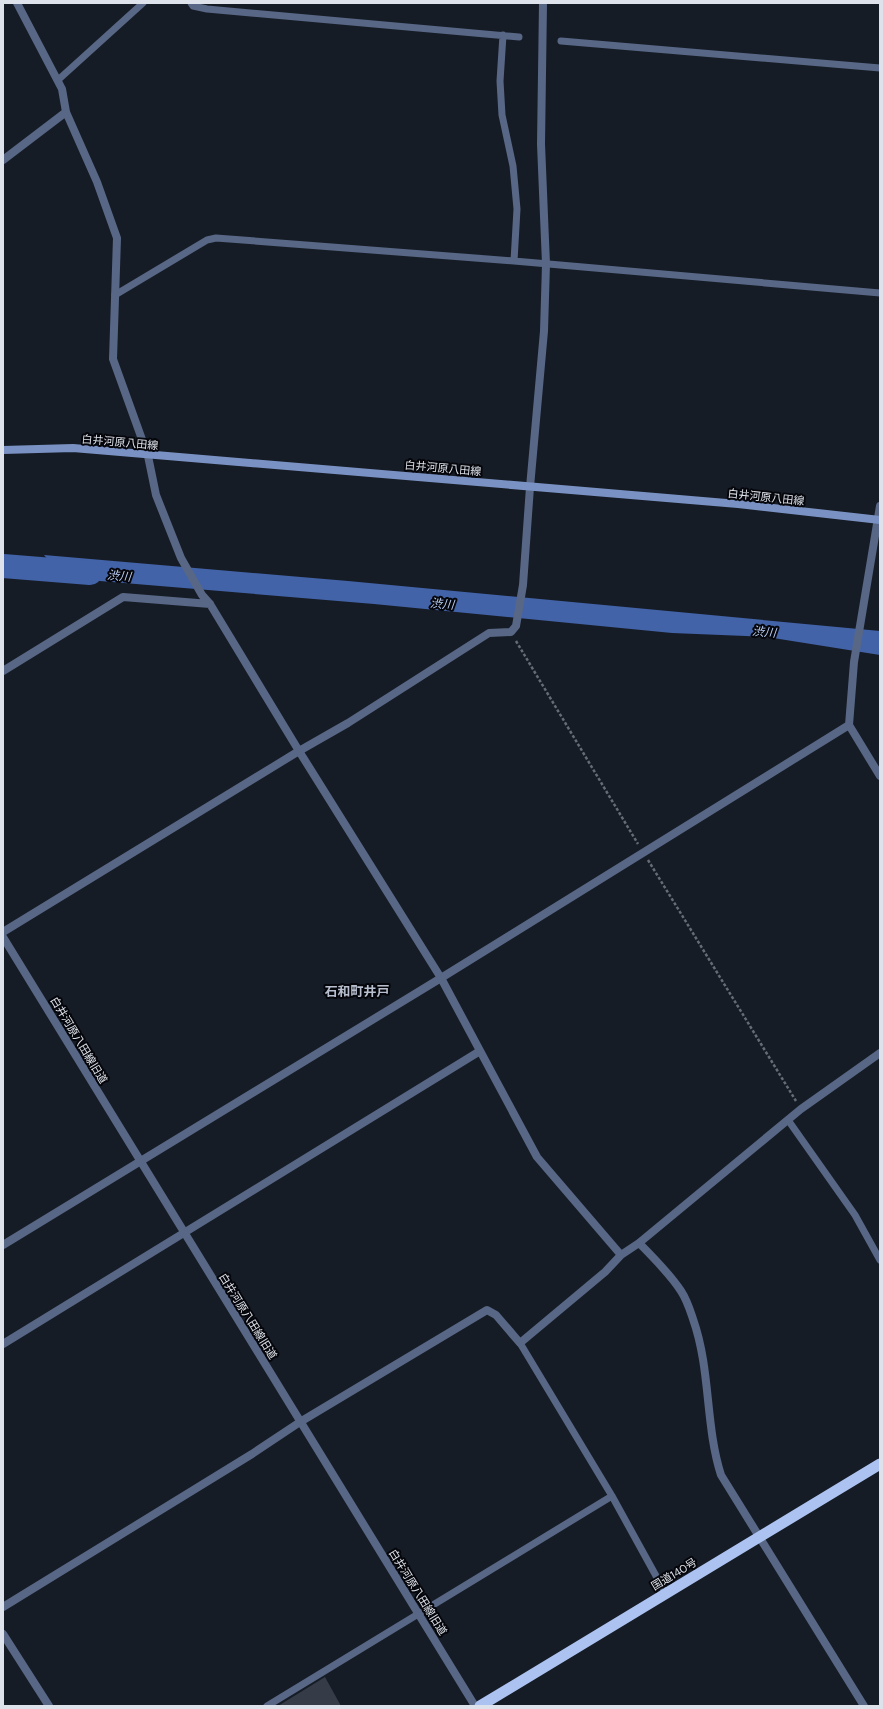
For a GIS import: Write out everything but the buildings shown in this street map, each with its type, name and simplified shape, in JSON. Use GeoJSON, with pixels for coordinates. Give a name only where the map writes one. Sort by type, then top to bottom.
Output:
{"type":"FeatureCollection","features":[{"type":"Feature","properties":{"kind":"highway","name":"国道140号"},"geometry":{"type":"LineString","coordinates":[[480,1706],[880,1464]]}},
{"type":"Feature","properties":{"kind":"main road","name":"白井河原八田線"},"geometry":{"type":"LineString","coordinates":[[3,450],[73,448],[148,456],[738,504],[879,520]]}},
{"type":"Feature","properties":{"kind":"street"},"geometry":{"type":"LineString","coordinates":[[17,3],[62,89],[66,112],[97,182],[117,238],[113,359],[148,456],[156,495],[181,558],[202,595],[210,604],[440,978],[537,1157],[620,1255]]}},
{"type":"Feature","properties":{"kind":"street"},"geometry":{"type":"LineString","coordinates":[[3,932],[299,751],[348,723],[489,633],[514,629],[523,585],[544,332],[546,264],[541,144],[543,3]]}},
{"type":"Feature","properties":{"kind":"street"},"geometry":{"type":"LineString","coordinates":[[4,156],[66,112]]}},
{"type":"Feature","properties":{"kind":"street"},"geometry":{"type":"LineString","coordinates":[[880,506],[879,520],[854,662],[849,725],[880,776]]}},
{"type":"Feature","properties":{"kind":"street"},"geometry":{"type":"LineString","coordinates":[[3,671],[123,597],[210,604]]}},
{"type":"Feature","properties":{"kind":"street"},"geometry":{"type":"LineString","coordinates":[[3,1245],[440,978],[849,725]]}},
{"type":"Feature","properties":{"kind":"street","name":"白井河原八田線旧道"},"geometry":{"type":"LineString","coordinates":[[3,937],[475,1706]]}},
{"type":"Feature","properties":{"kind":"street"},"geometry":{"type":"LineString","coordinates":[[3,1344],[480,1051]]}},
{"type":"Feature","properties":{"kind":"street"},"geometry":{"type":"LineString","coordinates":[[3,1606],[246,1458],[300,1422],[487,1310],[496,1315],[520,1344],[605,1272],[620,1255],[639,1243],[801,1109],[880,1053]]}},
{"type":"Feature","properties":{"kind":"street"},"geometry":{"type":"LineString","coordinates":[[639,1243],[652,1256],[681,1291],[688,1305],[696,1328],[704,1360],[717,1463],[726,1485],[760,1537],[864,1706]]}},
{"type":"Feature","properties":{"kind":"street"},"geometry":{"type":"LineString","coordinates":[[3,1634],[49,1706]]}},
{"type":"Feature","properties":{"kind":"lane"},"geometry":{"type":"LineString","coordinates":[[58,80],[143,3]]}},
{"type":"Feature","properties":{"kind":"lane"},"geometry":{"type":"LineString","coordinates":[[191,3],[193,6],[208,9],[519,37]]}},
{"type":"Feature","properties":{"kind":"lane"},"geometry":{"type":"LineString","coordinates":[[503,36],[500,81],[502,115],[514,166],[517,209],[514,261]]}},
{"type":"Feature","properties":{"kind":"lane"},"geometry":{"type":"LineString","coordinates":[[562,41],[880,68]]}},
{"type":"Feature","properties":{"kind":"lane"},"geometry":{"type":"LineString","coordinates":[[115,295],[207,240],[216,238],[514,261],[880,293]]}},
{"type":"Feature","properties":{"kind":"lane"},"geometry":{"type":"LineString","coordinates":[[788,1120],[855,1215],[880,1260]]}},
{"type":"Feature","properties":{"kind":"lane"},"geometry":{"type":"LineString","coordinates":[[520,1344],[612,1496],[666,1594]]}},
{"type":"Feature","properties":{"kind":"lane"},"geometry":{"type":"LineString","coordinates":[[267,1706],[612,1496]]}},
{"type":"Feature","properties":{"kind":"path"},"geometry":{"type":"LineString","coordinates":[[514,629],[643,852],[801,1109]]}},
{"type":"Feature","properties":{"kind":"water"},"geometry":{"type":"Polygon","coordinates":[[[44,555],[348,581],[880,631],[880,655],[767,637],[672,633],[374,604],[64,578],[44,555]]]}},
{"type":"Feature","properties":{"kind":"waterway","name":"渋川"},"geometry":{"type":"LineString","coordinates":[[3,566],[90,573]]}},
{"type":"Feature","properties":{"kind":"district","name":"石和町井戸"},"geometry":{"type":"Point","coordinates":[357,991]}}]}
